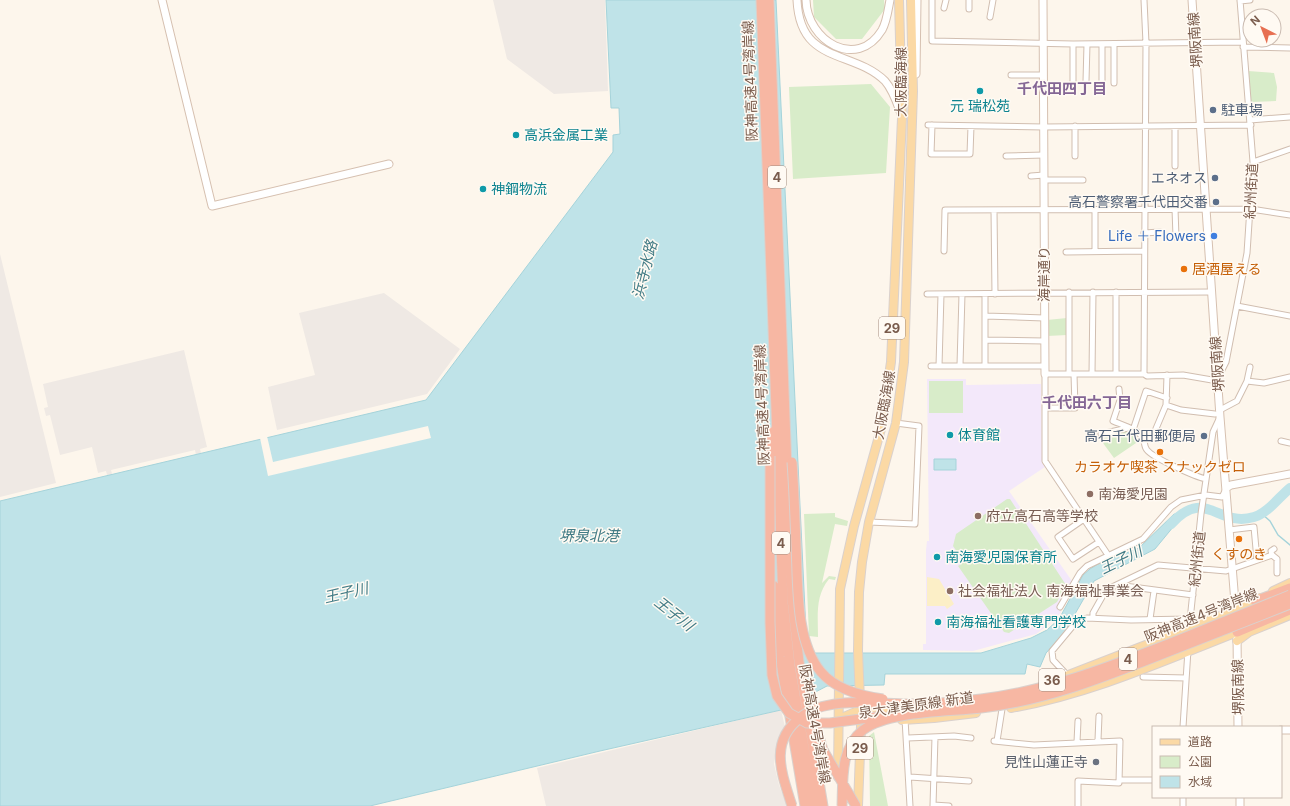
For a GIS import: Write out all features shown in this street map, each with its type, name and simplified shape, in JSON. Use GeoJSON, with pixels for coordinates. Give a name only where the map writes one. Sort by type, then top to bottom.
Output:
{"type":"FeatureCollection","features":[{"type":"Feature","properties":{"kind":"highway","name":"阪神高速4号湾岸線"},"geometry":{"type":"LineString","coordinates":[[761,0],[784,601],[790,666],[814,806]]}},
{"type":"Feature","properties":{"kind":"highway","name":"阪神高速4号湾岸線"},"geometry":{"type":"LineString","coordinates":[[769,0],[784,354],[786,462],[795,631],[823,806]]}},
{"type":"Feature","properties":{"kind":"highway"},"geometry":{"type":"LineString","coordinates":[[772,278],[770,605],[772,675],[777,696],[789,713],[807,723],[820,724],[961,706]]}},
{"type":"Feature","properties":{"kind":"highway"},"geometry":{"type":"LineString","coordinates":[[784,354],[799,596],[802,625],[811,658],[821,672],[833,683],[857,694],[890,700],[961,706]]}},
{"type":"Feature","properties":{"kind":"highway"},"geometry":{"type":"LineString","coordinates":[[771,525],[775,606],[780,656],[805,806]]}},
{"type":"Feature","properties":{"kind":"highway"},"geometry":{"type":"LineString","coordinates":[[1255,601],[1290,588]]}},
{"type":"Feature","properties":{"kind":"highway","name":"阪神高速4号湾岸線"},"geometry":{"type":"LineString","coordinates":[[961,706],[1022,693],[1086,675],[1290,595]]}},
{"type":"Feature","properties":{"kind":"highway","name":"阪神高速4号湾岸線"},"geometry":{"type":"LineString","coordinates":[[961,706],[1023,701],[1082,685],[1290,604]]}},
{"type":"Feature","properties":{"kind":"highway"},"geometry":{"type":"LineString","coordinates":[[1237,637],[1251,627],[1290,610]]}},
{"type":"Feature","properties":{"kind":"highway"},"geometry":{"type":"LineString","coordinates":[[795,631],[813,716],[823,750],[857,806]]}},
{"type":"Feature","properties":{"kind":"highway"},"geometry":{"type":"LineString","coordinates":[[792,806],[781,770],[780,753],[789,729],[806,713],[822,706],[841,704],[926,704],[961,706]]}},
{"type":"Feature","properties":{"kind":"highway"},"geometry":{"type":"LineString","coordinates":[[842,806],[845,760],[850,745],[859,733],[876,722],[888,718],[961,706]]}},
{"type":"Feature","properties":{"kind":"main road","name":"大阪臨海線"},"geometry":{"type":"LineString","coordinates":[[838,806],[840,589],[854,526],[881,429],[891,362],[902,118],[899,0]]}},
{"type":"Feature","properties":{"kind":"main road","name":"大阪臨海線"},"geometry":{"type":"LineString","coordinates":[[857,806],[861,726],[858,651],[859,592],[862,562],[870,522],[896,423],[904,362],[912,136],[911,0]]}},
{"type":"Feature","properties":{"kind":"main road","name":"泉大津美原線 新道"},"geometry":{"type":"LineString","coordinates":[[839,719],[860,710],[973,698],[1026,688],[1068,676],[1190,624],[1236,610],[1290,583]]}},
{"type":"Feature","properties":{"kind":"main road","name":"泉大津美原線 新道"},"geometry":{"type":"LineString","coordinates":[[839,719],[861,726],[905,719],[934,718],[1043,702],[1090,689],[1188,652],[1237,637],[1290,615]]}},
{"type":"Feature","properties":{"kind":"street"},"geometry":{"type":"LineString","coordinates":[[162,0],[212,206],[389,164]]}},
{"type":"Feature","properties":{"kind":"street"},"geometry":{"type":"LineString","coordinates":[[797,0],[797,8],[811,40],[822,50],[870,70],[885,82],[892,92],[902,118]]}},
{"type":"Feature","properties":{"kind":"street"},"geometry":{"type":"LineString","coordinates":[[806,0],[808,16],[817,32],[834,46],[852,50],[869,42],[882,30],[886,21],[890,0]]}},
{"type":"Feature","properties":{"kind":"street"},"geometry":{"type":"LineString","coordinates":[[912,136],[917,62],[917,0]]}},
{"type":"Feature","properties":{"kind":"street"},"geometry":{"type":"LineString","coordinates":[[932,0],[932,42],[1073,44],[1195,43],[1242,45]]}},
{"type":"Feature","properties":{"kind":"street"},"geometry":{"type":"LineString","coordinates":[[944,8],[946,0]]}},
{"type":"Feature","properties":{"kind":"street"},"geometry":{"type":"LineString","coordinates":[[968,9],[969,0]]}},
{"type":"Feature","properties":{"kind":"street"},"geometry":{"type":"LineString","coordinates":[[990,17],[993,0]]}},
{"type":"Feature","properties":{"kind":"street","name":"海岸通り"},"geometry":{"type":"LineString","coordinates":[[1043,0],[1044,374]]}},
{"type":"Feature","properties":{"kind":"street"},"geometry":{"type":"LineString","coordinates":[[1144,0],[1146,44],[1144,374]]}},
{"type":"Feature","properties":{"kind":"street","name":"堺阪南線"},"geometry":{"type":"LineString","coordinates":[[1192,0],[1205,208],[1218,378],[1218,414],[1236,610],[1238,726]]}},
{"type":"Feature","properties":{"kind":"street"},"geometry":{"type":"LineString","coordinates":[[1240,1],[1250,0]]}},
{"type":"Feature","properties":{"kind":"street","name":"紀州街道"},"geometry":{"type":"LineString","coordinates":[[1240,1],[1242,45]]}},
{"type":"Feature","properties":{"kind":"street"},"geometry":{"type":"LineString","coordinates":[[1073,44],[1073,82]]}},
{"type":"Feature","properties":{"kind":"street"},"geometry":{"type":"LineString","coordinates":[[1086,81],[1087,44]]}},
{"type":"Feature","properties":{"kind":"street"},"geometry":{"type":"LineString","coordinates":[[1102,44],[1102,82]]}},
{"type":"Feature","properties":{"kind":"street"},"geometry":{"type":"LineString","coordinates":[[1114,44],[1114,82]]}},
{"type":"Feature","properties":{"kind":"street","name":"紀州街道"},"geometry":{"type":"LineString","coordinates":[[1218,378],[1226,362],[1237,306],[1247,253],[1251,209],[1253,162],[1242,48]]}},
{"type":"Feature","properties":{"kind":"street"},"geometry":{"type":"LineString","coordinates":[[1011,75],[1043,75]]}},
{"type":"Feature","properties":{"kind":"street"},"geometry":{"type":"LineString","coordinates":[[971,126],[970,154],[931,154],[930,125],[1044,127],[1200,126],[1250,123],[1290,117]]}},
{"type":"Feature","properties":{"kind":"street"},"geometry":{"type":"LineString","coordinates":[[1074,126],[1075,156]]}},
{"type":"Feature","properties":{"kind":"street"},"geometry":{"type":"LineString","coordinates":[[1174,166],[1175,126]]}},
{"type":"Feature","properties":{"kind":"street"},"geometry":{"type":"LineString","coordinates":[[1253,162],[1290,148]]}},
{"type":"Feature","properties":{"kind":"street"},"geometry":{"type":"LineString","coordinates":[[1006,156],[1044,155]]}},
{"type":"Feature","properties":{"kind":"street"},"geometry":{"type":"LineString","coordinates":[[1031,176],[1083,180]]}},
{"type":"Feature","properties":{"kind":"street"},"geometry":{"type":"LineString","coordinates":[[944,251],[945,210],[1144,210],[1205,208],[1251,209],[1290,215]]}},
{"type":"Feature","properties":{"kind":"street"},"geometry":{"type":"LineString","coordinates":[[1175,209],[1176,237]]}},
{"type":"Feature","properties":{"kind":"street"},"geometry":{"type":"LineString","coordinates":[[994,210],[995,294]]}},
{"type":"Feature","properties":{"kind":"street"},"geometry":{"type":"LineString","coordinates":[[1095,251],[1096,210]]}},
{"type":"Feature","properties":{"kind":"street"},"geometry":{"type":"LineString","coordinates":[[1144,234],[1160,232]]}},
{"type":"Feature","properties":{"kind":"street"},"geometry":{"type":"LineString","coordinates":[[1066,252],[1144,251]]}},
{"type":"Feature","properties":{"kind":"street"},"geometry":{"type":"LineString","coordinates":[[1045,408],[1074,408],[1069,292]]}},
{"type":"Feature","properties":{"kind":"street"},"geometry":{"type":"LineString","coordinates":[[1092,374],[1093,292]]}},
{"type":"Feature","properties":{"kind":"street"},"geometry":{"type":"LineString","coordinates":[[1116,292],[1116,374]]}},
{"type":"Feature","properties":{"kind":"street"},"geometry":{"type":"LineString","coordinates":[[927,294],[1211,292]]}},
{"type":"Feature","properties":{"kind":"street"},"geometry":{"type":"LineString","coordinates":[[939,366],[940,294]]}},
{"type":"Feature","properties":{"kind":"street"},"geometry":{"type":"LineString","coordinates":[[960,365],[962,294]]}},
{"type":"Feature","properties":{"kind":"street"},"geometry":{"type":"LineString","coordinates":[[985,294],[985,365]]}},
{"type":"Feature","properties":{"kind":"street"},"geometry":{"type":"LineString","coordinates":[[1237,306],[1290,316]]}},
{"type":"Feature","properties":{"kind":"street"},"geometry":{"type":"LineString","coordinates":[[985,316],[1044,318]]}},
{"type":"Feature","properties":{"kind":"street"},"geometry":{"type":"LineString","coordinates":[[985,340],[1044,341]]}},
{"type":"Feature","properties":{"kind":"street"},"geometry":{"type":"LineString","coordinates":[[931,366],[1044,366]]}},
{"type":"Feature","properties":{"kind":"street"},"geometry":{"type":"LineString","coordinates":[[1166,404],[1181,410],[1218,414],[1235,404],[1248,381],[1250,367]]}},
{"type":"Feature","properties":{"kind":"street"},"geometry":{"type":"LineString","coordinates":[[1108,555],[1045,461],[1044,374],[1144,374],[1147,376],[1183,375],[1212,380],[1218,378]]}},
{"type":"Feature","properties":{"kind":"street"},"geometry":{"type":"LineString","coordinates":[[1143,439],[1152,438],[1166,404],[1167,375]]}},
{"type":"Feature","properties":{"kind":"street"},"geometry":{"type":"LineString","coordinates":[[1248,381],[1264,383],[1290,377]]}},
{"type":"Feature","properties":{"kind":"street"},"geometry":{"type":"LineString","coordinates":[[1119,389],[1120,400],[1113,421],[1130,429],[1143,439],[1147,450],[1153,454],[1187,472],[1206,479]]}},
{"type":"Feature","properties":{"kind":"street"},"geometry":{"type":"LineString","coordinates":[[1130,429],[1146,391],[1167,398]]}},
{"type":"Feature","properties":{"kind":"street","name":"紀州街道"},"geometry":{"type":"LineString","coordinates":[[1183,726],[1195,570],[1203,499],[1213,432],[1218,414]]}},
{"type":"Feature","properties":{"kind":"street"},"geometry":{"type":"LineString","coordinates":[[870,522],[915,524],[919,426],[896,423]]}},
{"type":"Feature","properties":{"kind":"street"},"geometry":{"type":"LineString","coordinates":[[1101,434],[1130,429]]}},
{"type":"Feature","properties":{"kind":"street"},"geometry":{"type":"LineString","coordinates":[[1281,441],[1290,443]]}},
{"type":"Feature","properties":{"kind":"street"},"geometry":{"type":"LineString","coordinates":[[1060,607],[1080,573],[1092,562],[1142,539],[1171,507],[1181,500],[1222,497],[1226,488],[1231,485],[1290,474]]}},
{"type":"Feature","properties":{"kind":"street"},"geometry":{"type":"LineString","coordinates":[[1084,519],[1058,537],[1073,559],[1099,542]]}},
{"type":"Feature","properties":{"kind":"street"},"geometry":{"type":"LineString","coordinates":[[1229,527],[1254,527],[1257,560]]}},
{"type":"Feature","properties":{"kind":"street"},"geometry":{"type":"LineString","coordinates":[[1272,555],[1271,551],[1274,549]]}},
{"type":"Feature","properties":{"kind":"street"},"geometry":{"type":"LineString","coordinates":[[1093,618],[1093,613],[1106,590],[1158,565],[1195,570],[1226,571],[1272,555]]}},
{"type":"Feature","properties":{"kind":"street"},"geometry":{"type":"LineString","coordinates":[[1272,555],[1277,559],[1277,573]]}},
{"type":"Feature","properties":{"kind":"street"},"geometry":{"type":"LineString","coordinates":[[1116,585],[1193,595]]}},
{"type":"Feature","properties":{"kind":"street"},"geometry":{"type":"LineString","coordinates":[[1150,619],[1154,591]]}},
{"type":"Feature","properties":{"kind":"street"},"geometry":{"type":"LineString","coordinates":[[1068,676],[1054,660],[1052,651],[1077,621],[1087,618],[1131,620],[1150,619],[1190,624]]}},
{"type":"Feature","properties":{"kind":"street"},"geometry":{"type":"LineString","coordinates":[[1143,677],[1186,678]]}},
{"type":"Feature","properties":{"kind":"street"},"geometry":{"type":"LineString","coordinates":[[1002,709],[995,741],[1034,745],[1098,740],[1120,740],[1119,780]]}},
{"type":"Feature","properties":{"kind":"street"},"geometry":{"type":"LineString","coordinates":[[1098,740],[1099,716]]}},
{"type":"Feature","properties":{"kind":"street"},"geometry":{"type":"LineString","coordinates":[[905,719],[908,738],[910,806]]}},
{"type":"Feature","properties":{"kind":"street"},"geometry":{"type":"LineString","coordinates":[[1077,742],[1078,721]]}},
{"type":"Feature","properties":{"kind":"street"},"geometry":{"type":"LineString","coordinates":[[908,738],[954,736],[971,738]]}},
{"type":"Feature","properties":{"kind":"street"},"geometry":{"type":"LineString","coordinates":[[935,737],[933,805],[949,806]]}},
{"type":"Feature","properties":{"kind":"street"},"geometry":{"type":"LineString","coordinates":[[910,777],[969,782]]}},
{"type":"Feature","properties":{"kind":"street"},"geometry":{"type":"LineString","coordinates":[[1078,806],[1078,781],[1119,783],[1119,780],[1152,780]]}},
{"type":"Feature","properties":{"kind":"shaded area"},"geometry":{"type":"Polygon","coordinates":[[[493,0],[605,0],[608,91],[554,94],[507,59],[493,0]]]}},
{"type":"Feature","properties":{"kind":"shaded area"},"geometry":{"type":"Polygon","coordinates":[[[0,254],[56,483],[0,497],[0,254]]]}},
{"type":"Feature","properties":{"kind":"shaded area"},"geometry":{"type":"Polygon","coordinates":[[[384,293],[460,349],[427,394],[277,430],[268,387],[315,375],[299,313],[384,293]]]}},
{"type":"Feature","properties":{"kind":"shaded area"},"geometry":{"type":"Polygon","coordinates":[[[184,350],[207,447],[200,449],[207,476],[212,472],[216,489],[117,513],[106,471],[98,473],[92,447],[60,455],[50,415],[46,416],[44,408],[48,407],[43,384],[184,350]],[[195,450],[111,470],[118,497],[130,494],[131,497],[136,496],[135,493],[152,489],[153,492],[157,491],[157,488],[174,484],[175,486],[180,485],[179,483],[196,479],[197,481],[201,480],[195,450]]]}},
{"type":"Feature","properties":{"kind":"shaded area","name":"府立高石高等学校"},"geometry":{"type":"Polygon","coordinates":[[[927,379],[966,379],[966,385],[1041,384],[1042,463],[1045,467],[1009,491],[1072,581],[1058,603],[1061,611],[1060,614],[1036,634],[973,651],[923,650],[923,644],[926,644],[926,550],[927,541],[929,541],[927,379]]]}},
{"type":"Feature","properties":{"kind":"shaded area"},"geometry":{"type":"Polygon","coordinates":[[[781,710],[785,727],[779,736],[774,764],[779,785],[787,806],[546,806],[537,768],[781,710]]]}},
{"type":"Feature","properties":{"kind":"green space"},"geometry":{"type":"Polygon","coordinates":[[[813,0],[884,0],[885,9],[862,39],[836,39],[814,17],[813,0]]]}},
{"type":"Feature","properties":{"kind":"green space"},"geometry":{"type":"Polygon","coordinates":[[[1248,71],[1274,73],[1277,87],[1276,101],[1251,102],[1248,71]]]}},
{"type":"Feature","properties":{"kind":"green space"},"geometry":{"type":"Polygon","coordinates":[[[871,84],[890,107],[886,173],[793,179],[789,87],[871,84]]]}},
{"type":"Feature","properties":{"kind":"green space"},"geometry":{"type":"Polygon","coordinates":[[[1067,318],[1067,335],[1047,336],[1047,320],[1067,318]]]}},
{"type":"Feature","properties":{"kind":"green space"},"geometry":{"type":"Polygon","coordinates":[[[929,381],[963,381],[963,413],[929,413],[929,381]]]}},
{"type":"Feature","properties":{"kind":"green space"},"geometry":{"type":"Polygon","coordinates":[[[1127,431],[1139,439],[1139,441],[1114,458],[1100,439],[1127,431]]]}},
{"type":"Feature","properties":{"kind":"green space"},"geometry":{"type":"Polygon","coordinates":[[[1007,499],[1010,499],[1066,585],[1057,602],[1009,633],[1004,632],[958,566],[964,562],[953,546],[956,534],[1007,499]]]}},
{"type":"Feature","properties":{"kind":"green space"},"geometry":{"type":"Polygon","coordinates":[[[835,513],[835,517],[848,521],[847,526],[835,524],[822,583],[829,576],[836,577],[835,580],[829,579],[821,592],[818,606],[818,637],[809,636],[804,514],[835,513]]]}},
{"type":"Feature","properties":{"kind":"green space"},"geometry":{"type":"Polygon","coordinates":[[[874,732],[888,806],[870,806],[869,736],[874,732]]]}},
{"type":"Feature","properties":{"kind":"sand"},"geometry":{"type":"Polygon","coordinates":[[[927,577],[939,579],[954,604],[947,609],[945,606],[927,606],[927,577]]]}},
{"type":"Feature","properties":{"kind":"water","name":"堺泉北港"},"geometry":{"type":"Polygon","coordinates":[[[606,0],[776,0],[807,653],[981,653],[1031,638],[1047,630],[1059,619],[1083,575],[1090,569],[1098,564],[1139,548],[1174,514],[1183,515],[1155,549],[1094,581],[1064,633],[1046,653],[1040,667],[1027,664],[1025,674],[885,674],[884,685],[827,686],[781,710],[600,751],[370,806],[0,806],[0,501],[426,400],[613,152],[613,135],[620,134],[619,108],[611,108],[606,0]]]}},
{"type":"Feature","properties":{"kind":"water"},"geometry":{"type":"Polygon","coordinates":[[[934,459],[956,459],[956,470],[934,470],[934,459]]]}},
{"type":"Feature","properties":{"kind":"pier"},"geometry":{"type":"Polygon","coordinates":[[[428,426],[431,438],[268,476],[260,438],[267,436],[273,462],[428,426]]]}},
{"type":"Feature","properties":{"kind":"waterway","name":"王子川"},"geometry":{"type":"LineString","coordinates":[[1171,524],[1183,513],[1194,508],[1212,510],[1230,517],[1241,519],[1254,517],[1269,508],[1290,488]]}},
{"type":"Feature","properties":{"kind":"waterway"},"geometry":{"type":"LineString","coordinates":[[1262,514],[1270,521],[1278,535],[1290,545]]}},
{"type":"Feature","properties":{"kind":"place","name":"元 瑞松苑"},"geometry":{"type":"Point","coordinates":[980,91]}},
{"type":"Feature","properties":{"kind":"place","name":"駐車場"},"geometry":{"type":"Point","coordinates":[1213,110]}},
{"type":"Feature","properties":{"kind":"place","name":"高浜金属工業"},"geometry":{"type":"Point","coordinates":[516,135]}},
{"type":"Feature","properties":{"kind":"place","name":"エネオス"},"geometry":{"type":"Point","coordinates":[1215,178]}},
{"type":"Feature","properties":{"kind":"place","name":"神鋼物流"},"geometry":{"type":"Point","coordinates":[483,189]}},
{"type":"Feature","properties":{"kind":"place","name":"高石警察署千代田交番"},"geometry":{"type":"Point","coordinates":[1216,202]}},
{"type":"Feature","properties":{"kind":"place","name":"Life ＋ Flowers"},"geometry":{"type":"Point","coordinates":[1214,236]}},
{"type":"Feature","properties":{"kind":"place","name":"居酒屋える"},"geometry":{"type":"Point","coordinates":[1184,269]}},
{"type":"Feature","properties":{"kind":"place","name":"体育館"},"geometry":{"type":"Point","coordinates":[950,435]}},
{"type":"Feature","properties":{"kind":"place","name":"高石千代田郵便局"},"geometry":{"type":"Point","coordinates":[1204,436]}},
{"type":"Feature","properties":{"kind":"place","name":"カラオケ喫茶 スナックゼロ"},"geometry":{"type":"Point","coordinates":[1160,452]}},
{"type":"Feature","properties":{"kind":"place","name":"南海愛児園"},"geometry":{"type":"Point","coordinates":[1090,494]}},
{"type":"Feature","properties":{"kind":"place","name":"府立高石高等学校"},"geometry":{"type":"Point","coordinates":[978,516]}},
{"type":"Feature","properties":{"kind":"place","name":"くすのき"},"geometry":{"type":"Point","coordinates":[1239,539]}},
{"type":"Feature","properties":{"kind":"place","name":"南海愛児園保育所"},"geometry":{"type":"Point","coordinates":[937,557]}},
{"type":"Feature","properties":{"kind":"place","name":"社会福祉法人 南海福祉事業会"},"geometry":{"type":"Point","coordinates":[950,591]}},
{"type":"Feature","properties":{"kind":"place","name":"南海福祉看護専門学校"},"geometry":{"type":"Point","coordinates":[938,622]}},
{"type":"Feature","properties":{"kind":"place","name":"見性山蓮正寺"},"geometry":{"type":"Point","coordinates":[1096,762]}},
{"type":"Feature","properties":{"kind":"district","name":"千代田四丁目"},"geometry":{"type":"Point","coordinates":[1062,89]}},
{"type":"Feature","properties":{"kind":"district","name":"千代田六丁目"},"geometry":{"type":"Point","coordinates":[1087,403]}},
{"type":"Feature","properties":{"kind":"water label","name":"浜寺水路"},"geometry":{"type":"Point","coordinates":[645,270]}}]}
